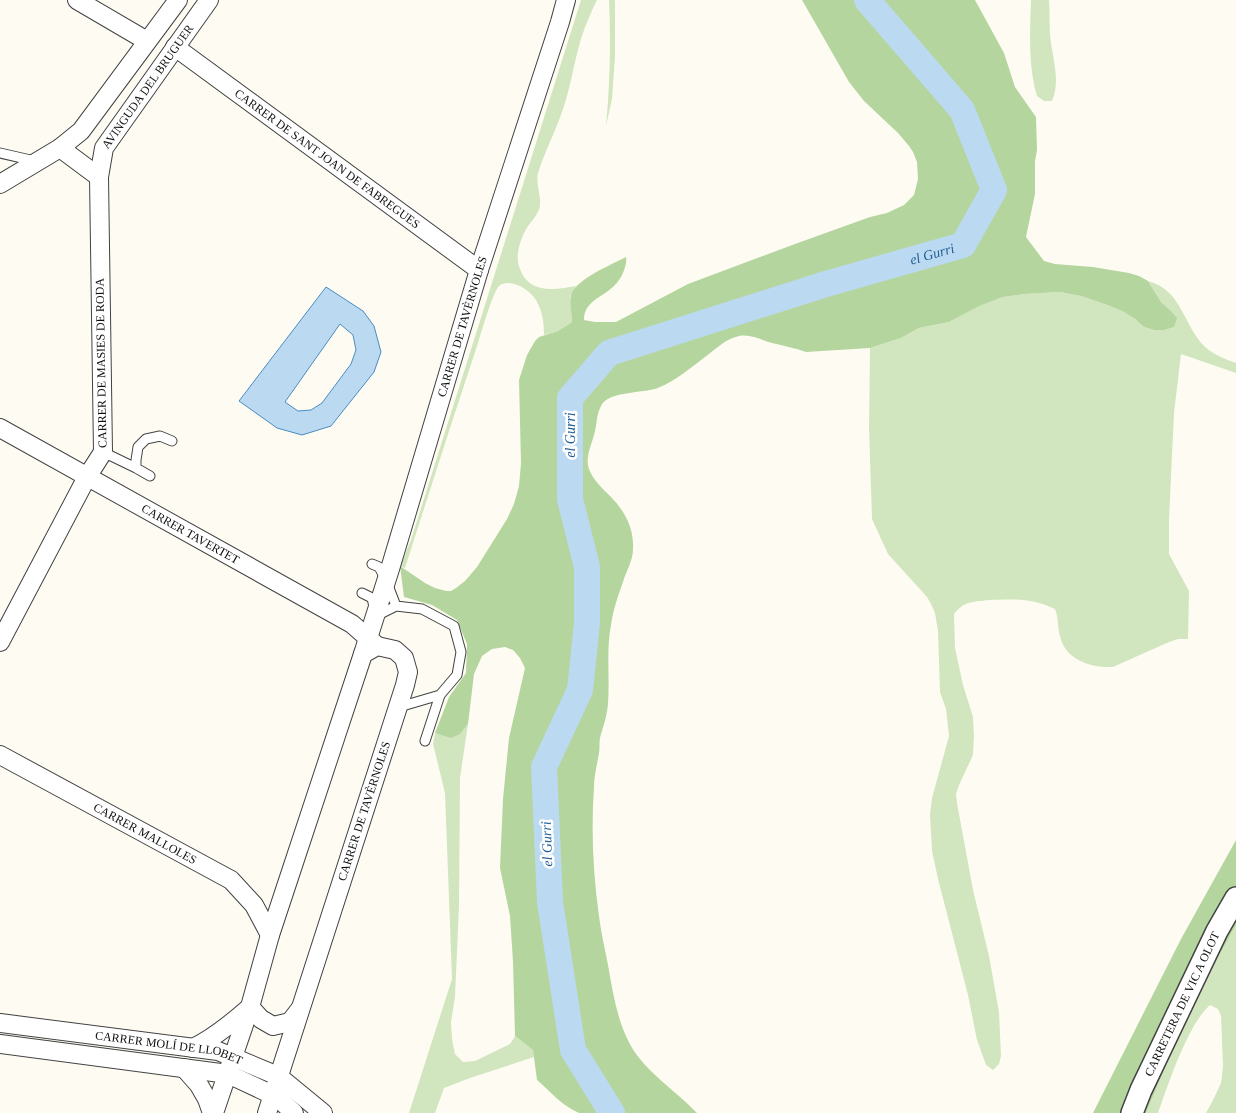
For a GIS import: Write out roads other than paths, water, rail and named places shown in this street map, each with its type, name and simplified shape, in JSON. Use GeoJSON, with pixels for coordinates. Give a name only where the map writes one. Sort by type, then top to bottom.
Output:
{"type":"FeatureCollection","features":[{"type":"Feature","properties":{"kind":"street"},"geometry":{"type":"LineString","coordinates":[[76,0],[147,41]]}},
{"type":"Feature","properties":{"kind":"street"},"geometry":{"type":"LineString","coordinates":[[0,184],[60,148],[81,131],[178,0]]}},
{"type":"Feature","properties":{"kind":"street","name":"AVINGUDA DEL BRUGUER"},"geometry":{"type":"LineString","coordinates":[[99,177],[104,148],[209,0]]}},
{"type":"Feature","properties":{"kind":"street","name":"CARRER DE TAVÈRNOLES"},"geometry":{"type":"LineString","coordinates":[[213,1113],[231,1066],[250,1007],[270,935],[369,646],[386,580],[478,270],[566,0]]}},
{"type":"Feature","properties":{"kind":"street","name":"CARRER DE SANT JOAN DE FABREGUES"},"geometry":{"type":"LineString","coordinates":[[175,47],[478,270]]}},
{"type":"Feature","properties":{"kind":"street"},"geometry":{"type":"LineString","coordinates":[[60,148],[99,177]]}},
{"type":"Feature","properties":{"kind":"street","name":"CARRER DE MASIES DE RODA"},"geometry":{"type":"LineString","coordinates":[[0,642],[87,477],[103,452],[99,177]]}},
{"type":"Feature","properties":{"kind":"street","name":"CARRER TAVERTET"},"geometry":{"type":"LineString","coordinates":[[0,428],[352,624],[369,646]]}},
{"type":"Feature","properties":{"kind":"street","name":"CARRER DE TAVÈRNOLES"},"geometry":{"type":"LineString","coordinates":[[267,1113],[408,672],[404,658],[395,650],[369,646]]}},
{"type":"Feature","properties":{"kind":"street","name":"CARRER MALLOLES"},"geometry":{"type":"LineString","coordinates":[[0,755],[231,880],[254,905],[270,935]]}},
{"type":"Feature","properties":{"kind":"street","name":"CARRETERA DE VIC A OLOT"},"geometry":{"type":"LineString","coordinates":[[1132,1113],[1212,940],[1236,898]]}},
{"type":"Feature","properties":{"kind":"street"},"geometry":{"type":"LineString","coordinates":[[192,1048],[207,1041],[250,1007],[260,1019],[273,1026],[290,1022],[300,1009]]}},
{"type":"Feature","properties":{"kind":"street","name":"CARRER MOLÍ DE LLOBET"},"geometry":{"type":"LineString","coordinates":[[0,1023],[218,1052],[231,1066],[277,1097],[294,1113]]}},
{"type":"Feature","properties":{"kind":"street","name":"CARRER MOLÍ DE LLOBET"},"geometry":{"type":"LineString","coordinates":[[0,1044],[184,1068],[231,1066],[278,1076],[323,1113]]}},
{"type":"Feature","properties":{"kind":"street","name":"CARRER DE TAVÈRNOLES"},"geometry":{"type":"LineString","coordinates":[[184,1068],[199,1084],[213,1113]]}},
{"type":"Feature","properties":{"kind":"lane"},"geometry":{"type":"LineString","coordinates":[[0,153],[38,162]]}},
{"type":"Feature","properties":{"kind":"lane"},"geometry":{"type":"LineString","coordinates":[[136,468],[138,447],[146,439],[160,436],[172,441]]}},
{"type":"Feature","properties":{"kind":"lane"},"geometry":{"type":"LineString","coordinates":[[103,452],[150,476]]}},
{"type":"Feature","properties":{"kind":"lane"},"geometry":{"type":"LineString","coordinates":[[372,564],[379,567],[396,606]]}},
{"type":"Feature","properties":{"kind":"lane"},"geometry":{"type":"LineString","coordinates":[[362,593],[372,598],[376,616],[396,606],[422,610],[454,626],[461,652],[457,676],[440,695],[425,741]]}},
{"type":"Feature","properties":{"kind":"lane"},"geometry":{"type":"LineString","coordinates":[[398,707],[440,695]]}},
{"type":"Feature","properties":{"kind":"water"},"geometry":{"type":"Polygon","coordinates":[[[326,287],[363,311],[374,326],[381,352],[374,372],[331,426],[302,435],[277,428],[239,401],[326,287]],[[340,324],[285,402],[298,411],[311,410],[322,403],[351,364],[356,350],[353,335],[340,324]]]}},
{"type":"Feature","properties":{"kind":"waterway","name":"el Gurri"},"geometry":{"type":"LineString","coordinates":[[612,1113],[573,1050],[550,902],[544,767],[580,690],[587,623],[587,567],[570,499],[570,398],[609,353],[826,284],[963,245],[994,190],[962,110],[867,0]]}}]}
